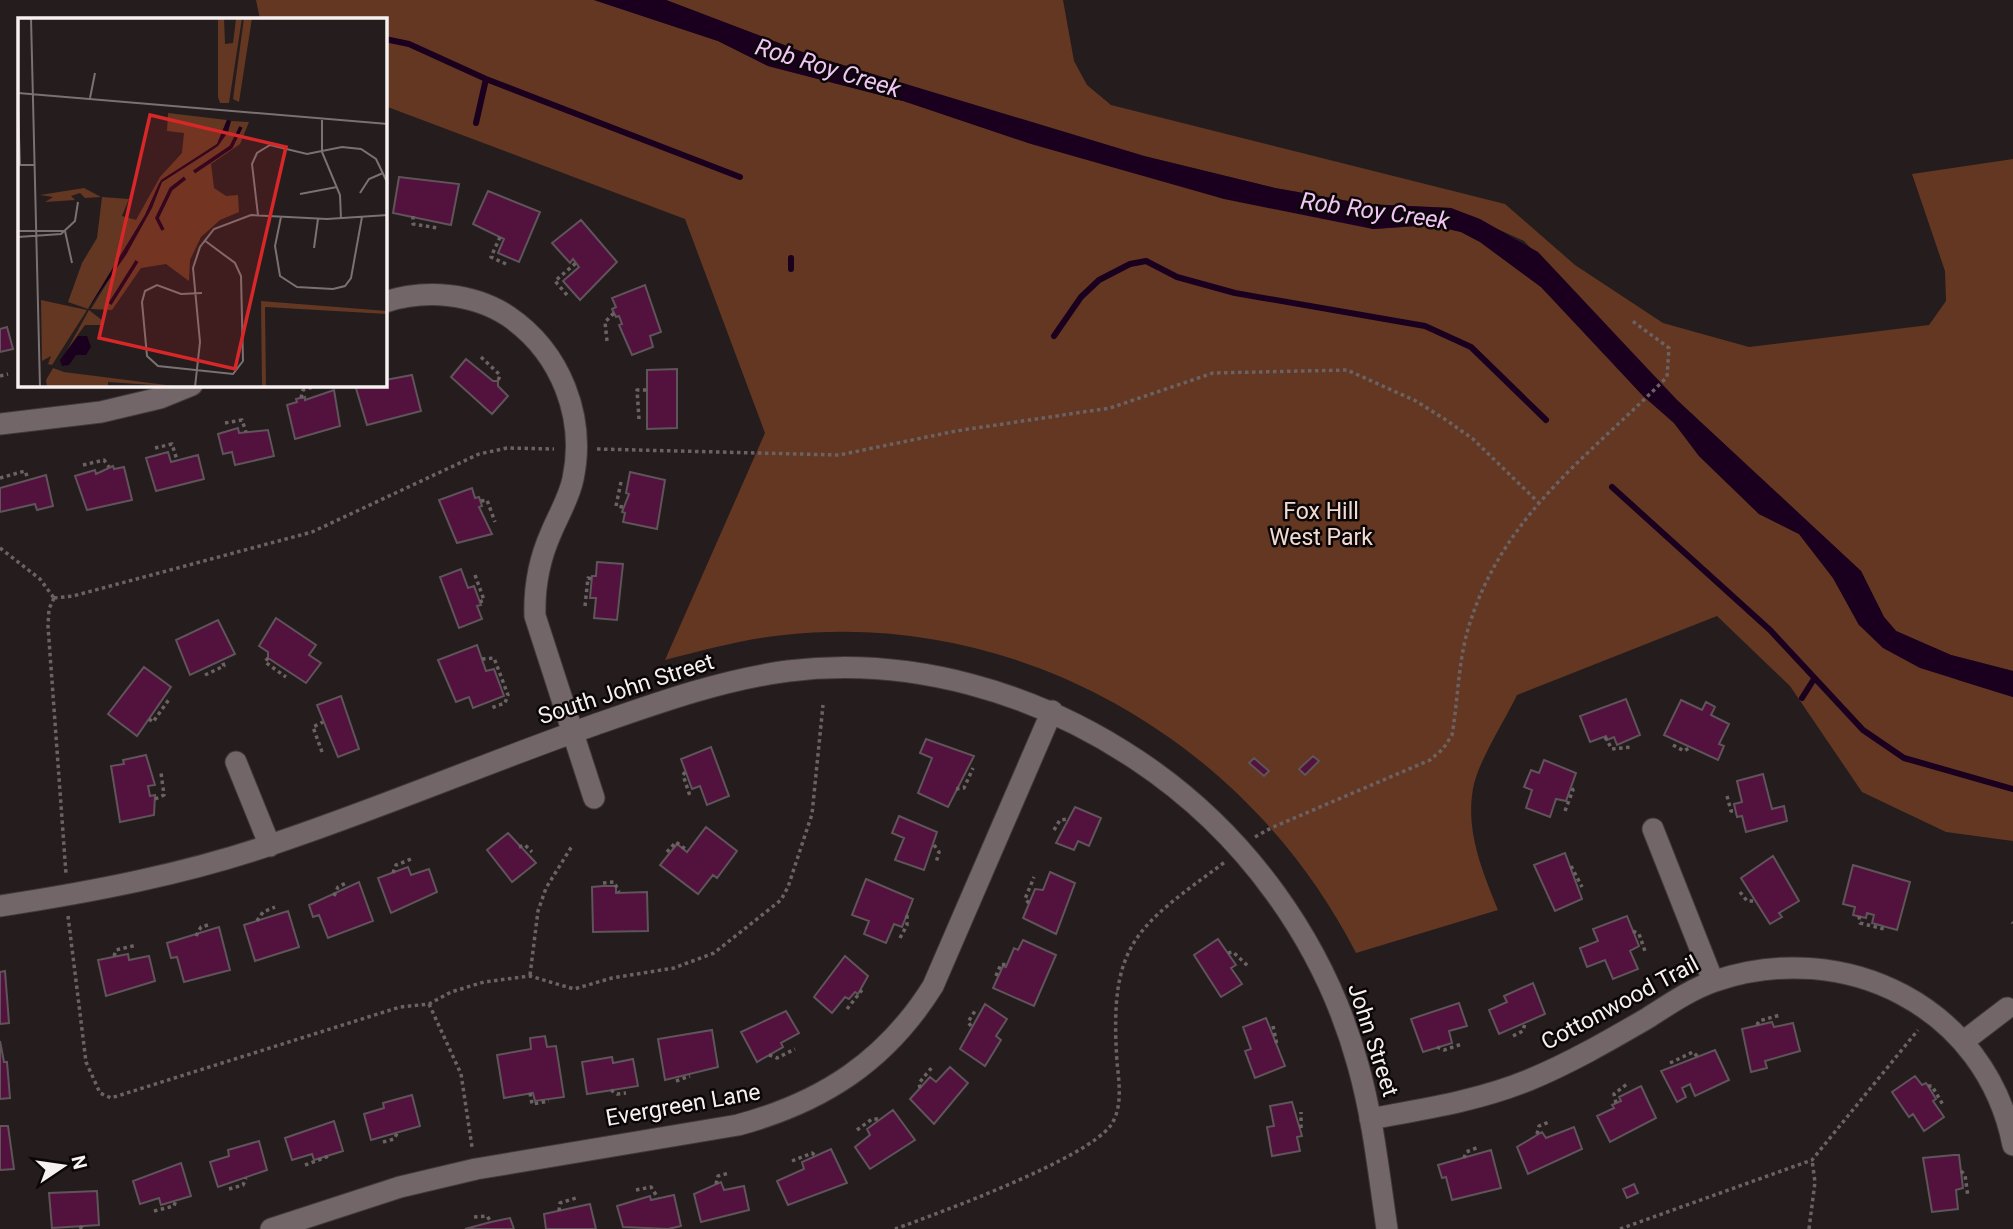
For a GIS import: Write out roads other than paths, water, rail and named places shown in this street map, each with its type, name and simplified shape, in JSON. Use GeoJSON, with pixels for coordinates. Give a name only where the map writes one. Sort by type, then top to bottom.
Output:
{"type":"FeatureCollection","features":[{"type":"Feature","properties":{"kind":"street"},"geometry":{"type":"LineString","coordinates":[[387,302],[426,294],[464,297],[496,308],[526,330],[553,361],[571,399],[577,435],[573,480],[542,557],[534,602],[542,644],[575,732],[594,798]]}},
{"type":"Feature","properties":{"kind":"street"},"geometry":{"type":"LineString","coordinates":[[0,424],[102,412],[160,398],[187,387]]}},
{"type":"Feature","properties":{"kind":"street","name":"South John Street"},"geometry":{"type":"LineString","coordinates":[[0,906],[163,875],[270,846],[575,732],[706,688],[791,671],[825,669],[945,678],[1017,697],[1052,711],[1087,728],[1163,778],[1242,848]]}},
{"type":"Feature","properties":{"kind":"street","name":"Evergreen Lane"},"geometry":{"type":"LineString","coordinates":[[271,1229],[400,1187],[476,1169],[737,1125],[772,1116],[838,1083],[890,1044],[914,1016],[933,986],[1052,711]]}},
{"type":"Feature","properties":{"kind":"street"},"geometry":{"type":"LineString","coordinates":[[236,762],[270,846]]}},
{"type":"Feature","properties":{"kind":"street"},"geometry":{"type":"LineString","coordinates":[[1653,829],[1713,981]]}},
{"type":"Feature","properties":{"kind":"street","name":"John Street"},"geometry":{"type":"LineString","coordinates":[[1242,848],[1283,904],[1336,1001],[1358,1064],[1370,1119],[1387,1229]]}},
{"type":"Feature","properties":{"kind":"street","name":"Cottonwood Trail"},"geometry":{"type":"LineString","coordinates":[[1370,1119],[1472,1100],[1518,1084],[1565,1065],[1713,981],[1770,969],[1835,970],[1904,993],[1964,1041],[1995,1091],[2013,1144]]}},
{"type":"Feature","properties":{"kind":"street"},"geometry":{"type":"LineString","coordinates":[[1964,1041],[2007,1008]]}},
{"type":"Feature","properties":{"kind":"water","name":"Rob Roy Creek"},"geometry":{"type":"Polygon","coordinates":[[[594,0],[666,0],[813,56],[1144,156],[1275,188],[1365,204],[1451,208],[1480,219],[1538,252],[1677,400],[1861,571],[1884,617],[1896,631],[1951,655],[2013,671],[2013,697],[1920,668],[1883,648],[1859,625],[1833,578],[1799,534],[1759,514],[1699,456],[1674,423],[1643,396],[1541,287],[1480,242],[1461,232],[1431,225],[1373,229],[1224,199],[1031,144],[903,101],[768,66],[718,41],[594,0]]]}},
{"type":"Feature","properties":{"kind":"waterway"},"geometry":{"type":"LineString","coordinates":[[387,39],[409,44],[486,79],[740,177]]}},
{"type":"Feature","properties":{"kind":"waterway"},"geometry":{"type":"LineString","coordinates":[[476,123],[486,79]]}},
{"type":"Feature","properties":{"kind":"waterway"},"geometry":{"type":"LineString","coordinates":[[791,258],[791,269]]}},
{"type":"Feature","properties":{"kind":"waterway"},"geometry":{"type":"LineString","coordinates":[[1054,336],[1081,297],[1099,280],[1130,264],[1146,261],[1177,277],[1235,293],[1425,326],[1471,347],[1546,420]]}},
{"type":"Feature","properties":{"kind":"waterway"},"geometry":{"type":"LineString","coordinates":[[1612,487],[1770,630],[1863,730],[1904,758],[2013,789]]}},
{"type":"Feature","properties":{"kind":"waterway"},"geometry":{"type":"LineString","coordinates":[[1802,698],[1814,679]]}},
{"type":"Feature","properties":{"kind":"park label","name":"Fox Hill West Park"},"geometry":{"type":"Point","coordinates":[1321,524]}}]}
